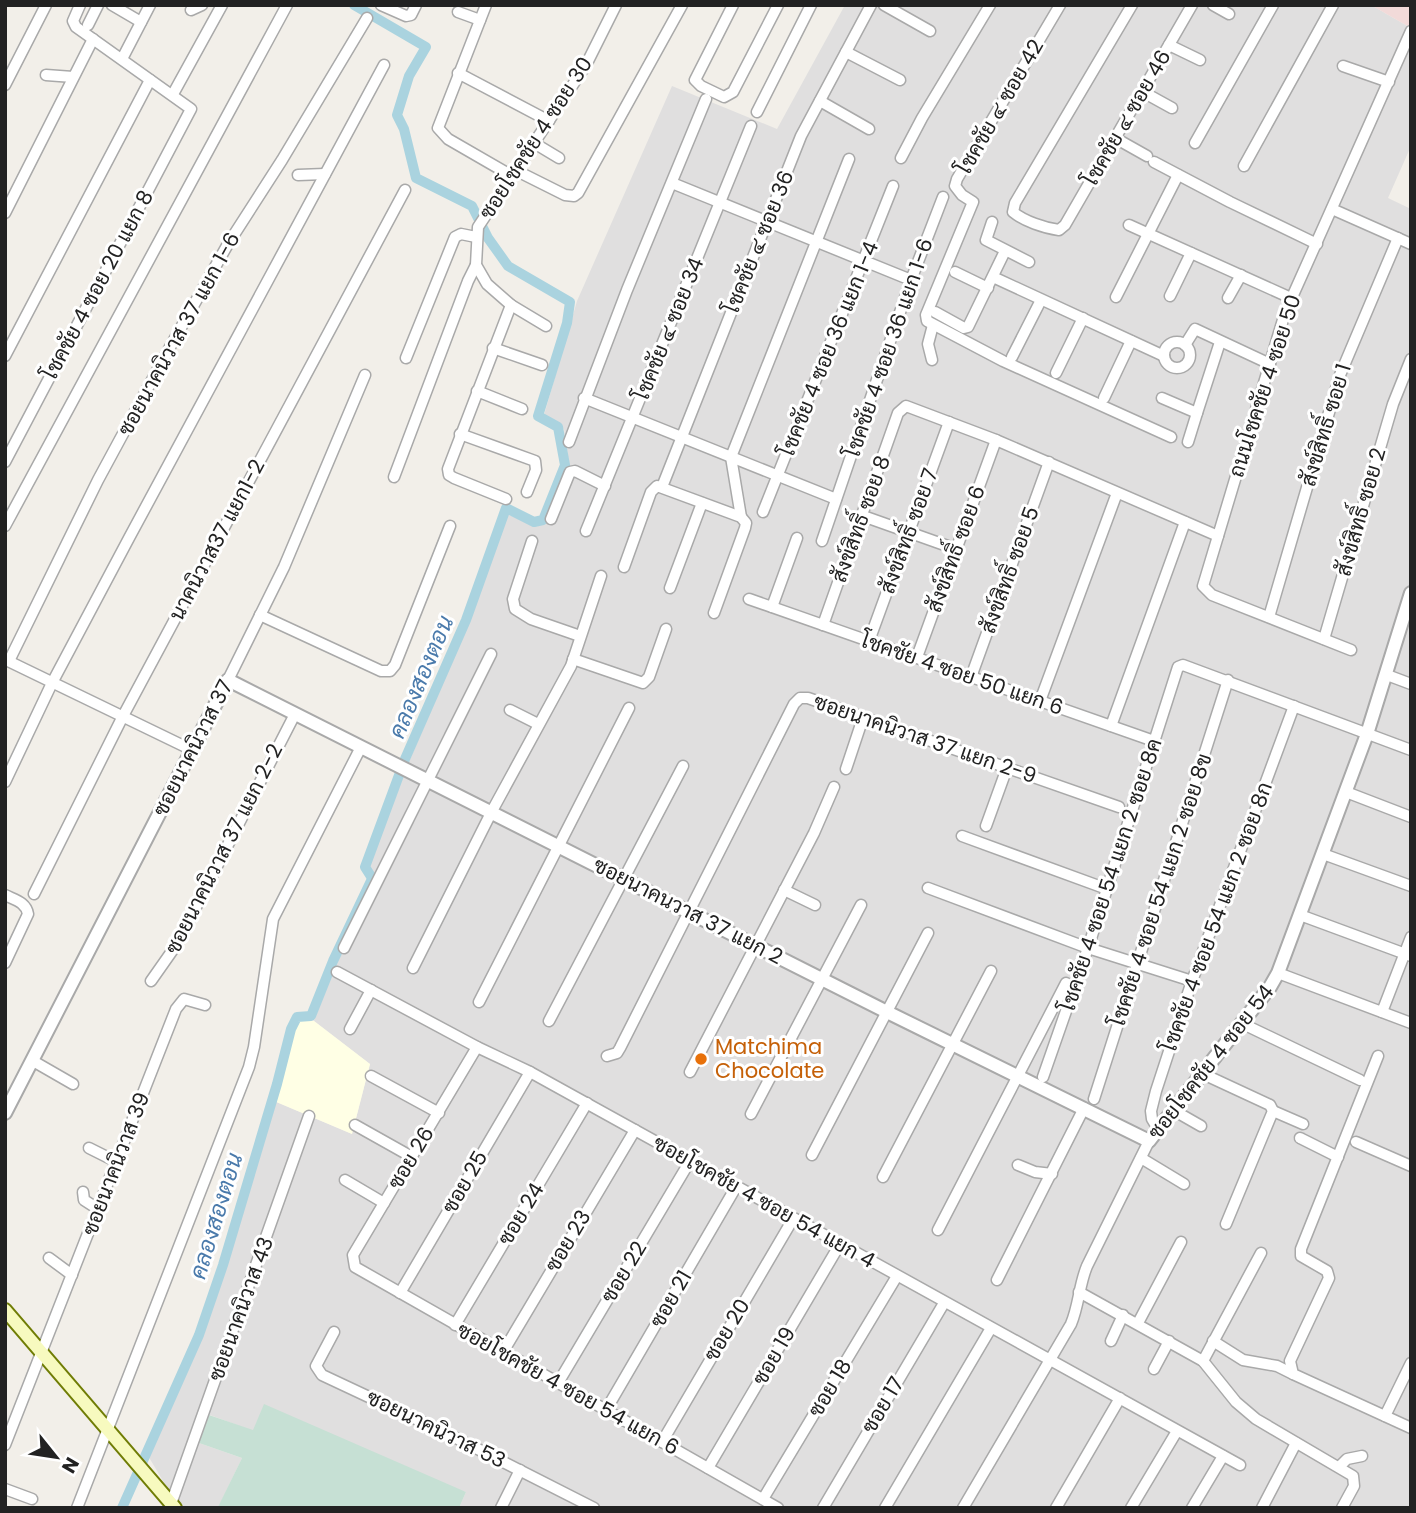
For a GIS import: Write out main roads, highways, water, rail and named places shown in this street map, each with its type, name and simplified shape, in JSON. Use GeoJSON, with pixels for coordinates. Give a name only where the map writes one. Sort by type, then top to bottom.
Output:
{"type":"FeatureCollection","features":[{"type":"Feature","properties":{"kind":"main road"},"geometry":{"type":"LineString","coordinates":[[5,1310],[173,1505]]}},
{"type":"Feature","properties":{"kind":"waterway","name":"คลองสองตอน"},"geometry":{"type":"LineString","coordinates":[[122,1508],[199,1335],[223,1265],[291,1029],[297,1017],[311,1016],[333,961],[371,881],[372,878],[365,867],[405,759],[466,620],[506,508],[534,522],[543,520],[565,465],[558,427],[538,416],[567,323],[570,302],[508,266],[488,238],[472,206],[416,178],[404,129],[397,115],[409,76],[426,47],[354,5]]}},
{"type":"Feature","properties":{"kind":"place","name":"Matchima Chocolate"},"geometry":{"type":"Point","coordinates":[701,1059]}}]}
